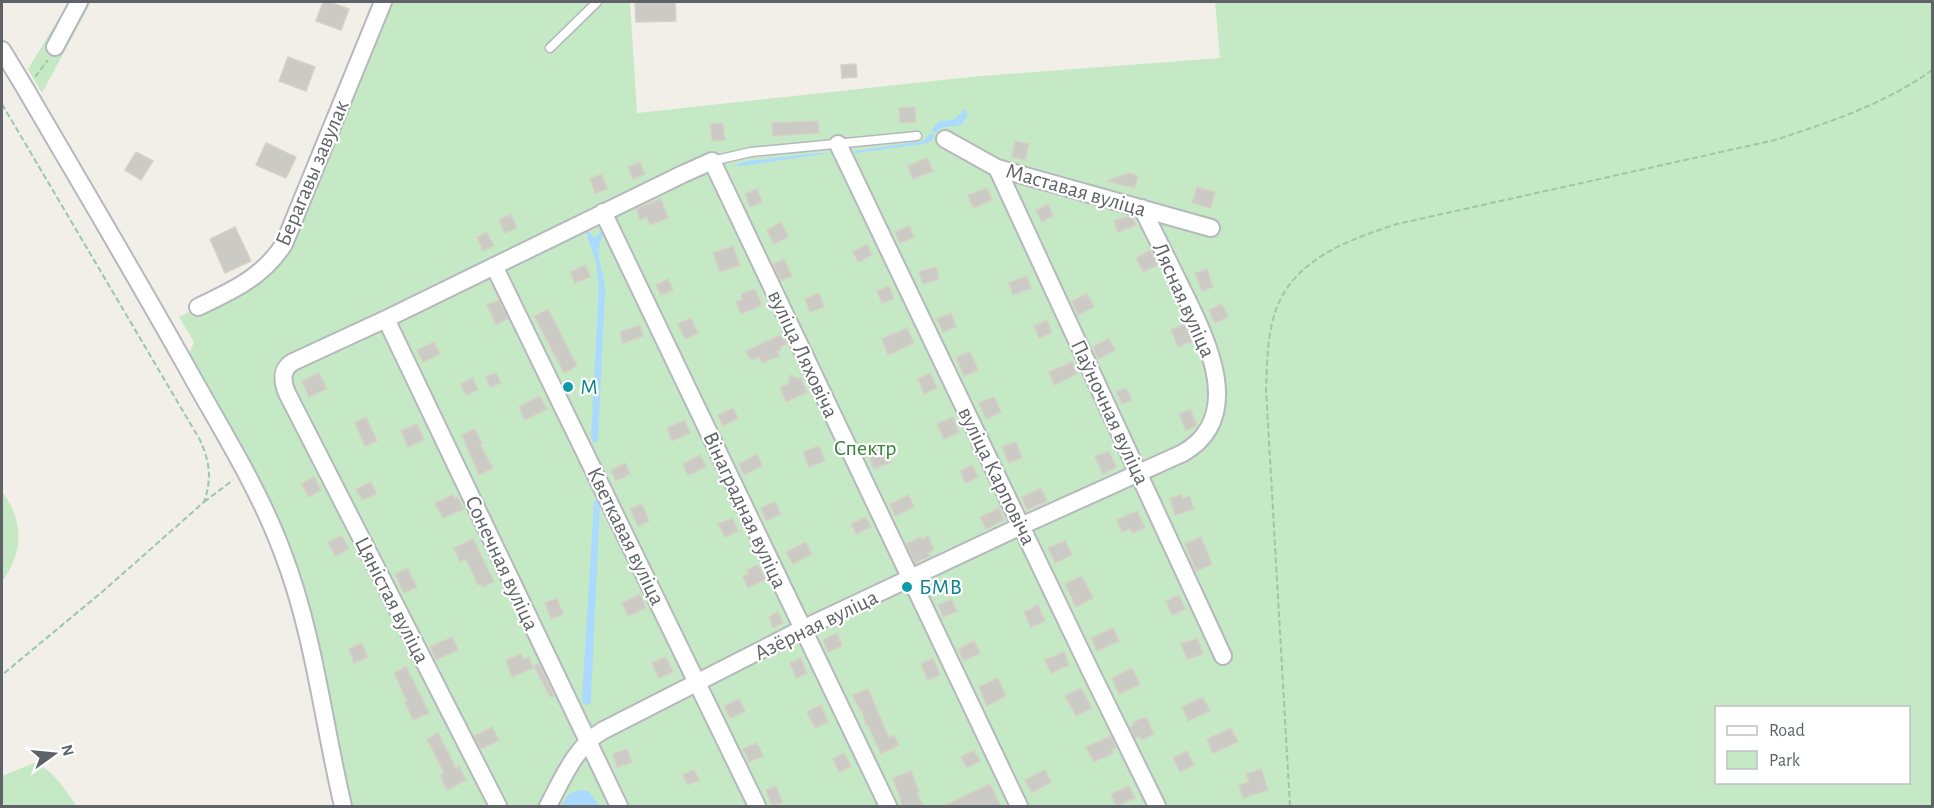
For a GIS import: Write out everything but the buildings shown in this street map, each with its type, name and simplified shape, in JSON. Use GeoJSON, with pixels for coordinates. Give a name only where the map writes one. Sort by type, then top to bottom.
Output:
{"type":"FeatureCollection","features":[{"type":"Feature","properties":{"kind":"street"},"geometry":{"type":"LineString","coordinates":[[55,47],[79,2]]}},
{"type":"Feature","properties":{"kind":"street","name":"Берагавы завулак"},"geometry":{"type":"LineString","coordinates":[[198,307],[234,290],[256,276],[284,244],[383,2]]}},
{"type":"Feature","properties":{"kind":"street"},"geometry":{"type":"LineString","coordinates":[[2,50],[245,471],[265,510],[283,552],[297,596],[312,656],[343,807]]}},
{"type":"Feature","properties":{"kind":"street","name":"Маставая вуліца"},"geometry":{"type":"LineString","coordinates":[[945,140],[997,168],[1211,228]]}},
{"type":"Feature","properties":{"kind":"street","name":"вуліца Карповіча"},"geometry":{"type":"LineString","coordinates":[[838,144],[1157,807]]}},
{"type":"Feature","properties":{"kind":"street"},"geometry":{"type":"LineString","coordinates":[[386,319],[712,161]]}},
{"type":"Feature","properties":{"kind":"street","name":"вуліца Ляховіча"},"geometry":{"type":"LineString","coordinates":[[712,161],[1019,807]]}},
{"type":"Feature","properties":{"kind":"street","name":"Паўночная вуліца"},"geometry":{"type":"LineString","coordinates":[[997,168],[1223,656]]}},
{"type":"Feature","properties":{"kind":"street","name":"Лясная вуліца"},"geometry":{"type":"LineString","coordinates":[[1142,208],[1202,329],[1215,369],[1216,396],[1212,421],[1200,441],[1183,453]]}},
{"type":"Feature","properties":{"kind":"street","name":"Вінаградная вуліца"},"geometry":{"type":"LineString","coordinates":[[603,212],[888,807]]}},
{"type":"Feature","properties":{"kind":"street","name":"Кветкавая вуліца"},"geometry":{"type":"LineString","coordinates":[[494,266],[757,807]]}},
{"type":"Feature","properties":{"kind":"street","name":"Цяністая вуліца"},"geometry":{"type":"LineString","coordinates":[[386,319],[289,365],[283,381],[287,393],[498,807]]}},
{"type":"Feature","properties":{"kind":"street","name":"Сонечная вуліца"},"geometry":{"type":"LineString","coordinates":[[386,319],[620,807]]}},
{"type":"Feature","properties":{"kind":"street","name":"Азёрная вуліца"},"geometry":{"type":"LineString","coordinates":[[548,807],[577,754],[587,741],[602,730],[802,629],[1183,453]]}},
{"type":"Feature","properties":{"kind":"lane"},"geometry":{"type":"LineString","coordinates":[[550,48],[597,2]]}},
{"type":"Feature","properties":{"kind":"lane"},"geometry":{"type":"LineString","coordinates":[[712,161],[751,152],[917,135]]}},
{"type":"Feature","properties":{"kind":"path"},"geometry":{"type":"LineString","coordinates":[[25,87],[39,72],[55,47]]}},
{"type":"Feature","properties":{"kind":"path"},"geometry":{"type":"LineString","coordinates":[[1290,807],[1266,389],[1268,350],[1274,317],[1282,294],[1295,277],[1314,261],[1338,246],[1388,227],[1775,140],[1829,123],[1880,102],[1932,70]]}},
{"type":"Feature","properties":{"kind":"path"},"geometry":{"type":"LineString","coordinates":[[2,104],[201,440],[210,470],[209,486],[204,502]]}},
{"type":"Feature","properties":{"kind":"path"},"geometry":{"type":"LineString","coordinates":[[2,675],[102,592],[204,502],[245,471]]}},
{"type":"Feature","properties":{"kind":"green space"},"geometry":{"type":"Polygon","coordinates":[[[69,2],[91,2],[42,93],[28,69],[69,2]]]}},
{"type":"Feature","properties":{"kind":"green space","name":"Спектр"},"geometry":{"type":"Polygon","coordinates":[[[383,2],[630,2],[637,113],[970,77],[1220,58],[1215,2],[1932,2],[1932,806],[343,806],[297,596],[186,362],[194,342],[179,317],[227,294],[269,265],[383,2]]]}},
{"type":"Feature","properties":{"kind":"green space"},"geometry":{"type":"Polygon","coordinates":[[[2,492],[15,514],[18,537],[14,560],[2,582],[2,492]]]}},
{"type":"Feature","properties":{"kind":"green space"},"geometry":{"type":"Polygon","coordinates":[[[34,763],[53,775],[77,806],[2,806],[2,776],[34,763]]]}},
{"type":"Feature","properties":{"kind":"water"},"geometry":{"type":"Polygon","coordinates":[[[965,109],[968,115],[961,125],[944,127],[936,133],[931,131],[938,122],[955,119],[965,109]]]}},
{"type":"Feature","properties":{"kind":"water"},"geometry":{"type":"Polygon","coordinates":[[[930,133],[935,135],[930,142],[923,144],[856,153],[854,151],[924,141],[930,133]]]}},
{"type":"Feature","properties":{"kind":"water"},"geometry":{"type":"Polygon","coordinates":[[[830,153],[741,166],[733,165],[748,161],[830,153]]]}},
{"type":"Feature","properties":{"kind":"water"},"geometry":{"type":"Polygon","coordinates":[[[603,230],[599,261],[605,289],[598,440],[594,443],[591,437],[599,288],[596,263],[586,232],[588,231],[595,238],[603,230]]]}},
{"type":"Feature","properties":{"kind":"water"},"geometry":{"type":"Polygon","coordinates":[[[597,498],[600,502],[591,703],[586,705],[582,699],[594,502],[597,498]]]}},
{"type":"Feature","properties":{"kind":"water"},"geometry":{"type":"Polygon","coordinates":[[[578,790],[588,791],[600,806],[561,806],[568,795],[578,790]]]}},
{"type":"Feature","properties":{"kind":"place","name":"М"},"geometry":{"type":"Point","coordinates":[568,387]}},
{"type":"Feature","properties":{"kind":"place","name":"БМВ"},"geometry":{"type":"Point","coordinates":[907,587]}}]}
